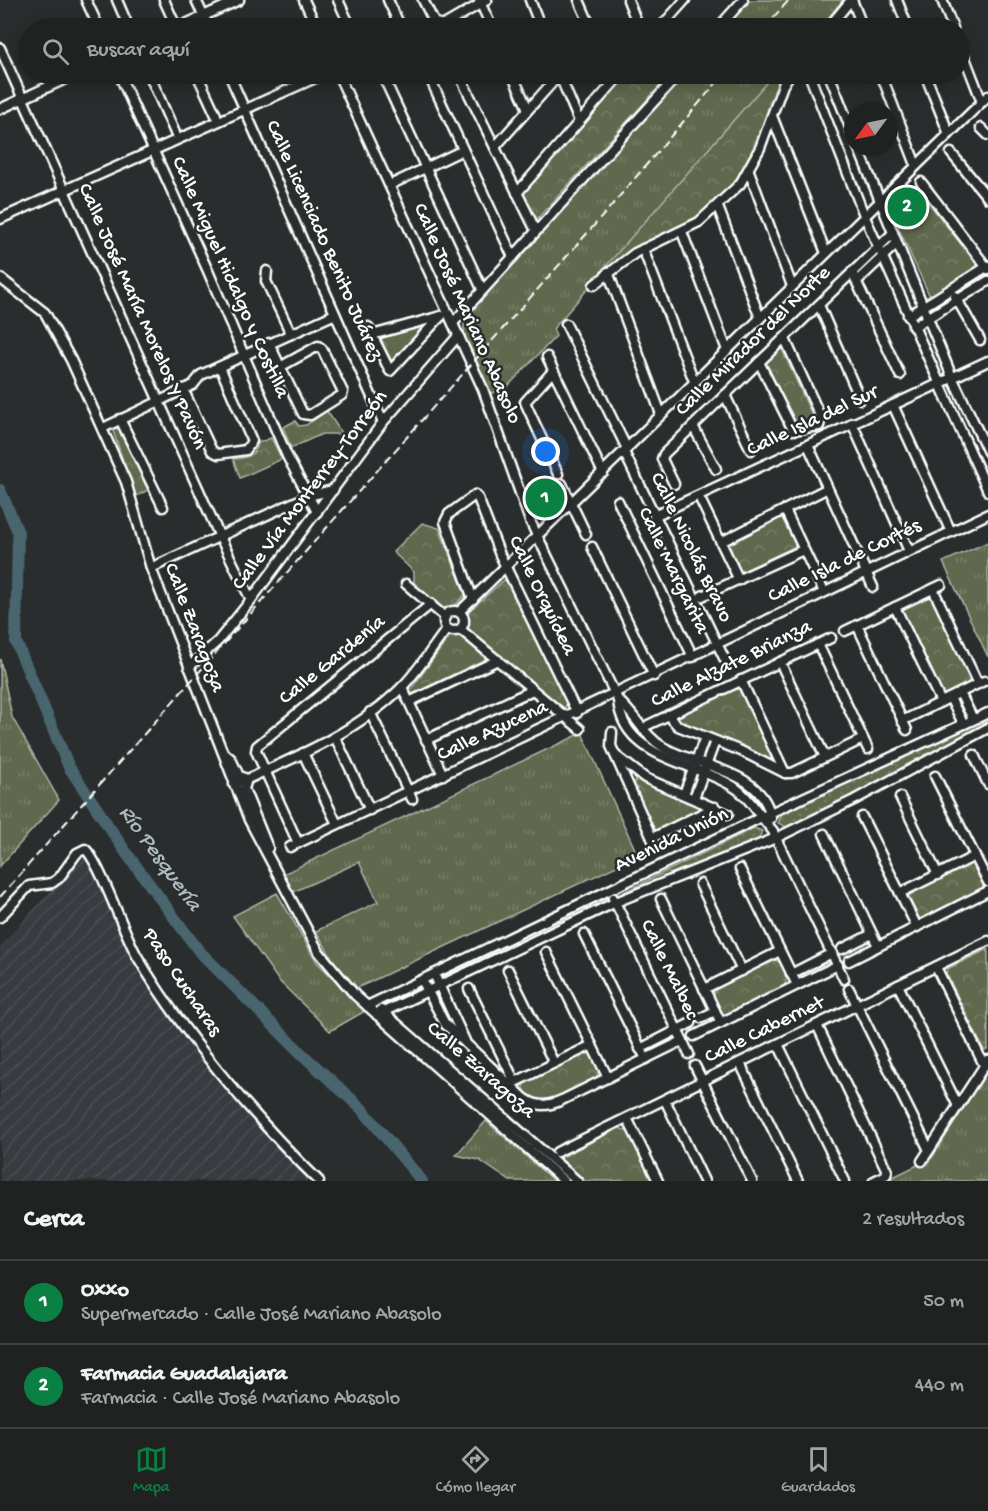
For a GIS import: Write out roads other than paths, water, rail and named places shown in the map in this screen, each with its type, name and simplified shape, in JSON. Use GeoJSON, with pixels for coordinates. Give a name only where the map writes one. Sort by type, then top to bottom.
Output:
{"type":"FeatureCollection","features":[{"type":"Feature","properties":{"kind":"street"},"geometry":{"type":"LineString","coordinates":[[86,0],[94,18]]}},
{"type":"Feature","properties":{"kind":"street"},"geometry":{"type":"LineString","coordinates":[[117,0],[125,18]]}},
{"type":"Feature","properties":{"kind":"street"},"geometry":{"type":"LineString","coordinates":[[164,0],[172,18]]}},
{"type":"Feature","properties":{"kind":"street"},"geometry":{"type":"LineString","coordinates":[[196,0],[204,16]]}},
{"type":"Feature","properties":{"kind":"street"},"geometry":{"type":"LineString","coordinates":[[198,18],[239,0]]}},
{"type":"Feature","properties":{"kind":"street"},"geometry":{"type":"LineString","coordinates":[[304,0],[312,18]]}},
{"type":"Feature","properties":{"kind":"street"},"geometry":{"type":"LineString","coordinates":[[338,0],[346,18]]}},
{"type":"Feature","properties":{"kind":"street"},"geometry":{"type":"LineString","coordinates":[[388,0],[396,18]]}},
{"type":"Feature","properties":{"kind":"street"},"geometry":{"type":"LineString","coordinates":[[423,0],[432,18]]}},
{"type":"Feature","properties":{"kind":"street"},"geometry":{"type":"LineString","coordinates":[[530,0],[537,18]]}},
{"type":"Feature","properties":{"kind":"street"},"geometry":{"type":"LineString","coordinates":[[579,0],[587,18]]}},
{"type":"Feature","properties":{"kind":"street"},"geometry":{"type":"LineString","coordinates":[[628,0],[635,18]]}},
{"type":"Feature","properties":{"kind":"street"},"geometry":{"type":"LineString","coordinates":[[727,18],[743,0]]}},
{"type":"Feature","properties":{"kind":"street"},"geometry":{"type":"LineString","coordinates":[[837,18],[852,0],[859,18]]}},
{"type":"Feature","properties":{"kind":"street"},"geometry":{"type":"LineString","coordinates":[[897,0],[904,18]]}},
{"type":"Feature","properties":{"kind":"street"},"geometry":{"type":"LineString","coordinates":[[942,0],[949,18]]}},
{"type":"Feature","properties":{"kind":"street"},"geometry":{"type":"LineString","coordinates":[[454,18],[482,1],[488,18]]}},
{"type":"Feature","properties":{"kind":"street"},"geometry":{"type":"LineString","coordinates":[[668,18],[680,2]]}},
{"type":"Feature","properties":{"kind":"street","name":"Calle José María Morelos Y Pavón"},"geometry":{"type":"LineString","coordinates":[[0,48],[220,537],[251,600]]}},
{"type":"Feature","properties":{"kind":"street"},"geometry":{"type":"LineString","coordinates":[[459,612],[985,99],[970,67]]}},
{"type":"Feature","properties":{"kind":"street"},"geometry":{"type":"LineString","coordinates":[[0,109],[55,84]]}},
{"type":"Feature","properties":{"kind":"street","name":"Calle Miguel Hidalgo y Costilla"},"geometry":{"type":"LineString","coordinates":[[124,84],[287,456],[317,512]]}},
{"type":"Feature","properties":{"kind":"street"},"geometry":{"type":"LineString","coordinates":[[153,84],[175,134]]}},
{"type":"Feature","properties":{"kind":"street"},"geometry":{"type":"LineString","coordinates":[[202,84],[216,115]]}},
{"type":"Feature","properties":{"kind":"street","name":"Calle Licenciado Benito Juárez"},"geometry":{"type":"LineString","coordinates":[[234,84],[383,422]]}},
{"type":"Feature","properties":{"kind":"street"},"geometry":{"type":"LineString","coordinates":[[0,219],[301,84]]}},
{"type":"Feature","properties":{"kind":"street","name":"Calle José Mariano Abasolo"},"geometry":{"type":"LineString","coordinates":[[343,84],[390,185],[444,314],[453,323],[483,389],[530,521],[617,697],[619,711],[640,741],[663,757],[743,780],[758,794],[770,813],[774,834]]}},
{"type":"Feature","properties":{"kind":"street"},"geometry":{"type":"LineString","coordinates":[[387,84],[482,289]]}},
{"type":"Feature","properties":{"kind":"street"},"geometry":{"type":"LineString","coordinates":[[433,84],[513,256]]}},
{"type":"Feature","properties":{"kind":"street"},"geometry":{"type":"LineString","coordinates":[[464,84],[536,231]]}},
{"type":"Feature","properties":{"kind":"street"},"geometry":{"type":"LineString","coordinates":[[516,84],[528,110]]}},
{"type":"Feature","properties":{"kind":"street"},"geometry":{"type":"LineString","coordinates":[[495,147],[550,84]]}},
{"type":"Feature","properties":{"kind":"street"},"geometry":{"type":"LineString","coordinates":[[563,84],[579,121]]}},
{"type":"Feature","properties":{"kind":"street"},"geometry":{"type":"LineString","coordinates":[[517,193],[611,84]]}},
{"type":"Feature","properties":{"kind":"street"},"geometry":{"type":"LineString","coordinates":[[453,323],[670,84]]}},
{"type":"Feature","properties":{"kind":"street"},"geometry":{"type":"LineString","coordinates":[[594,285],[608,272],[643,249],[682,232],[717,207],[749,171],[784,84]]}},
{"type":"Feature","properties":{"kind":"street"},"geometry":{"type":"LineString","coordinates":[[813,84],[864,216],[988,491]]}},
{"type":"Feature","properties":{"kind":"street"},"geometry":{"type":"LineString","coordinates":[[833,84],[844,112]]}},
{"type":"Feature","properties":{"kind":"street"},"geometry":{"type":"LineString","coordinates":[[885,84],[916,165]]}},
{"type":"Feature","properties":{"kind":"street"},"geometry":{"type":"LineString","coordinates":[[929,84],[949,134]]}},
{"type":"Feature","properties":{"kind":"street"},"geometry":{"type":"LineString","coordinates":[[772,116],[826,253]]}},
{"type":"Feature","properties":{"kind":"street"},"geometry":{"type":"LineString","coordinates":[[981,128],[988,135]]}},
{"type":"Feature","properties":{"kind":"street"},"geometry":{"type":"LineString","coordinates":[[390,185],[463,150]]}},
{"type":"Feature","properties":{"kind":"street"},"geometry":{"type":"LineString","coordinates":[[951,153],[988,198]]}},
{"type":"Feature","properties":{"kind":"street"},"geometry":{"type":"LineString","coordinates":[[862,156],[952,377],[988,452]]}},
{"type":"Feature","properties":{"kind":"street"},"geometry":{"type":"LineString","coordinates":[[749,171],[792,286]]}},
{"type":"Feature","properties":{"kind":"street"},"geometry":{"type":"LineString","coordinates":[[908,316],[924,309],[988,267],[921,182]]}},
{"type":"Feature","properties":{"kind":"street"},"geometry":{"type":"LineString","coordinates":[[717,207],[760,318]]}},
{"type":"Feature","properties":{"kind":"street"},"geometry":{"type":"LineString","coordinates":[[682,232],[727,350]]}},
{"type":"Feature","properties":{"kind":"street","name":"Calle Mirador del Norte"},"geometry":{"type":"LineString","coordinates":[[674,484],[662,457],[892,234]]}},
{"type":"Feature","properties":{"kind":"street","name":"Calle Mirador del Norte"},"geometry":{"type":"LineString","coordinates":[[857,281],[896,244]]}},
{"type":"Feature","properties":{"kind":"street"},"geometry":{"type":"LineString","coordinates":[[643,249],[694,381]]}},
{"type":"Feature","properties":{"kind":"street"},"geometry":{"type":"LineString","coordinates":[[267,271],[266,281],[291,334]]}},
{"type":"Feature","properties":{"kind":"street"},"geometry":{"type":"LineString","coordinates":[[608,272],[661,414]]}},
{"type":"Feature","properties":{"kind":"street"},"geometry":{"type":"LineString","coordinates":[[852,272],[900,375]]}},
{"type":"Feature","properties":{"kind":"street","name":"Calle Zaragoza"},"geometry":{"type":"LineString","coordinates":[[0,278],[37,306],[49,319],[103,428],[126,482],[151,568],[234,785],[271,865],[324,959],[355,995],[370,1004],[544,1157],[578,1181]]}},
{"type":"Feature","properties":{"kind":"street"},"geometry":{"type":"LineString","coordinates":[[913,327],[988,281]]}},
{"type":"Feature","properties":{"kind":"street"},"geometry":{"type":"LineString","coordinates":[[951,291],[980,340]]}},
{"type":"Feature","properties":{"kind":"street"},"geometry":{"type":"LineString","coordinates":[[819,305],[860,399]]}},
{"type":"Feature","properties":{"kind":"street"},"geometry":{"type":"LineString","coordinates":[[103,428],[194,384],[201,375],[335,314]]}},
{"type":"Feature","properties":{"kind":"street"},"geometry":{"type":"LineString","coordinates":[[444,314],[391,370],[387,370],[370,331],[444,314]]}},
{"type":"Feature","properties":{"kind":"street","name":"Calle Nicolás Bravo"},"geometry":{"type":"LineString","coordinates":[[566,324],[714,646],[725,660]]}},
{"type":"Feature","properties":{"kind":"street","name":"Calle Vía Monterrey-Torreón"},"geometry":{"type":"LineString","coordinates":[[189,666],[218,640],[251,600],[383,422],[459,335]]}},
{"type":"Feature","properties":{"kind":"street"},"geometry":{"type":"LineString","coordinates":[[759,362],[794,432],[816,427],[821,422],[785,339]]}},
{"type":"Feature","properties":{"kind":"street"},"geometry":{"type":"LineString","coordinates":[[268,343],[280,367],[305,415],[310,415],[342,396],[343,392],[322,349],[318,346],[280,367]]}},
{"type":"Feature","properties":{"kind":"street"},"geometry":{"type":"LineString","coordinates":[[547,357],[603,473]]}},
{"type":"Feature","properties":{"kind":"street","name":"Calle Isla del Sur"},"geometry":{"type":"LineString","coordinates":[[654,516],[988,361]]}},
{"type":"Feature","properties":{"kind":"street"},"geometry":{"type":"LineString","coordinates":[[183,389],[212,451],[218,454],[246,450],[252,441],[220,368]]}},
{"type":"Feature","properties":{"kind":"street"},"geometry":{"type":"LineString","coordinates":[[553,371],[525,402],[558,474]]}},
{"type":"Feature","properties":{"kind":"street"},"geometry":{"type":"LineString","coordinates":[[724,395],[751,450]]}},
{"type":"Feature","properties":{"kind":"street"},"geometry":{"type":"LineString","coordinates":[[893,405],[951,532]]}},
{"type":"Feature","properties":{"kind":"street"},"geometry":{"type":"LineString","coordinates":[[120,419],[163,507]]}},
{"type":"Feature","properties":{"kind":"street"},"geometry":{"type":"LineString","coordinates":[[852,423],[909,551]]}},
{"type":"Feature","properties":{"kind":"street"},"geometry":{"type":"LineString","coordinates":[[693,426],[716,469]]}},
{"type":"Feature","properties":{"kind":"street"},"geometry":{"type":"LineString","coordinates":[[808,445],[826,489],[873,586]]}},
{"type":"Feature","properties":{"kind":"street"},"geometry":{"type":"LineString","coordinates":[[562,484],[586,534]]}},
{"type":"Feature","properties":{"kind":"street"},"geometry":{"type":"LineString","coordinates":[[721,542],[826,489]]}},
{"type":"Feature","properties":{"kind":"street"},"geometry":{"type":"LineString","coordinates":[[151,568],[308,496],[333,490]]}},
{"type":"Feature","properties":{"kind":"street","name":"Calle Orquídea"},"geometry":{"type":"LineString","coordinates":[[473,599],[445,522],[449,514],[476,495],[500,555],[577,713]]}},
{"type":"Feature","properties":{"kind":"street","name":"Calle Margarita"},"geometry":{"type":"LineString","coordinates":[[618,501],[693,657]]}},
{"type":"Feature","properties":{"kind":"street"},"geometry":{"type":"LineString","coordinates":[[700,501],[739,580]]}},
{"type":"Feature","properties":{"kind":"street"},"geometry":{"type":"LineString","coordinates":[[784,510],[824,592]]}},
{"type":"Feature","properties":{"kind":"street","name":"Calle Isla de Cortés"},"geometry":{"type":"LineString","coordinates":[[714,646],[988,514]]}},
{"type":"Feature","properties":{"kind":"street"},"geometry":{"type":"LineString","coordinates":[[592,547],[654,676]]}},
{"type":"Feature","properties":{"kind":"street"},"geometry":{"type":"LineString","coordinates":[[702,596],[803,550]]}},
{"type":"Feature","properties":{"kind":"street"},"geometry":{"type":"LineString","coordinates":[[234,785],[335,737],[402,687],[447,628],[445,616],[406,584]]}},
{"type":"Feature","properties":{"kind":"street","name":"Calle Alzate Brianza"},"geometry":{"type":"LineString","coordinates":[[845,631],[937,587],[981,683],[960,693]]}},
{"type":"Feature","properties":{"kind":"street","name":"Calle Gardenía"},"geometry":{"type":"LineString","coordinates":[[265,771],[257,746],[431,604]]}},
{"type":"Feature","properties":{"kind":"street"},"geometry":{"type":"LineString","coordinates":[[896,607],[941,702]]}},
{"type":"Feature","properties":{"kind":"street"},"geometry":{"type":"LineString","coordinates":[[445,616],[453,611],[459,612],[465,620],[460,629],[452,631],[447,628]]}},
{"type":"Feature","properties":{"kind":"street"},"geometry":{"type":"LineString","coordinates":[[857,625],[907,730]]}},
{"type":"Feature","properties":{"kind":"street"},"geometry":{"type":"LineString","coordinates":[[460,629],[580,729]]}},
{"type":"Feature","properties":{"kind":"street","name":"Calle Alzate Brianza"},"geometry":{"type":"LineString","coordinates":[[648,725],[831,638]]}},
{"type":"Feature","properties":{"kind":"street"},"geometry":{"type":"LineString","coordinates":[[819,644],[868,749]]}},
{"type":"Feature","properties":{"kind":"street","name":"Calle Azucena"},"geometry":{"type":"LineString","coordinates":[[265,771],[294,845],[337,824],[410,795],[443,775],[617,697],[714,646]]}},
{"type":"Feature","properties":{"kind":"street"},"geometry":{"type":"LineString","coordinates":[[409,702],[498,660]]}},
{"type":"Feature","properties":{"kind":"street"},"geometry":{"type":"LineString","coordinates":[[780,662],[825,757]]}},
{"type":"Feature","properties":{"kind":"street"},"geometry":{"type":"LineString","coordinates":[[741,681],[785,773]]}},
{"type":"Feature","properties":{"kind":"street"},"geometry":{"type":"LineString","coordinates":[[402,687],[443,775]]}},
{"type":"Feature","properties":{"kind":"street"},"geometry":{"type":"LineString","coordinates":[[426,740],[532,690]]}},
{"type":"Feature","properties":{"kind":"street"},"geometry":{"type":"LineString","coordinates":[[902,721],[960,693],[973,719]]}},
{"type":"Feature","properties":{"kind":"street"},"geometry":{"type":"LineString","coordinates":[[950,698],[963,723]]}},
{"type":"Feature","properties":{"kind":"street"},"geometry":{"type":"LineString","coordinates":[[370,712],[410,795]]}},
{"type":"Feature","properties":{"kind":"street","name":"Avenida Unión"},"geometry":{"type":"LineString","coordinates":[[370,1004],[770,813],[988,713]]}},
{"type":"Feature","properties":{"kind":"street"},"geometry":{"type":"LineString","coordinates":[[668,715],[678,726],[785,773],[863,739]]}},
{"type":"Feature","properties":{"kind":"street","name":"Avenida Unión"},"geometry":{"type":"LineString","coordinates":[[380,1013],[616,902],[854,800],[988,728]]}},
{"type":"Feature","properties":{"kind":"street"},"geometry":{"type":"LineString","coordinates":[[612,732],[610,742],[657,847]]}},
{"type":"Feature","properties":{"kind":"street"},"geometry":{"type":"LineString","coordinates":[[335,737],[370,810]]}},
{"type":"Feature","properties":{"kind":"street"},"geometry":{"type":"LineString","coordinates":[[684,794],[705,737]]}},
{"type":"Feature","properties":{"kind":"street"},"geometry":{"type":"LineString","coordinates":[[694,798],[715,741]]}},
{"type":"Feature","properties":{"kind":"street"},"geometry":{"type":"LineString","coordinates":[[221,751],[231,759],[239,776],[247,779]]}},
{"type":"Feature","properties":{"kind":"street"},"geometry":{"type":"LineString","coordinates":[[303,753],[337,824]]}},
{"type":"Feature","properties":{"kind":"street"},"geometry":{"type":"LineString","coordinates":[[615,754],[645,778],[728,814]]}},
{"type":"Feature","properties":{"kind":"street"},"geometry":{"type":"LineString","coordinates":[[974,755],[988,784]]}},
{"type":"Feature","properties":{"kind":"street","name":"Calle José Mariano Abasolo"},"geometry":{"type":"LineString","coordinates":[[705,769],[749,799],[774,834],[844,979]]}},
{"type":"Feature","properties":{"kind":"street"},"geometry":{"type":"LineString","coordinates":[[935,776],[988,882]]}},
{"type":"Feature","properties":{"kind":"street"},"geometry":{"type":"LineString","coordinates":[[247,779],[244,789],[269,852],[271,865]]}},
{"type":"Feature","properties":{"kind":"street"},"geometry":{"type":"LineString","coordinates":[[737,789],[743,780]]}},
{"type":"Feature","properties":{"kind":"street"},"geometry":{"type":"LineString","coordinates":[[900,797],[938,875]]}},
{"type":"Feature","properties":{"kind":"street"},"geometry":{"type":"LineString","coordinates":[[652,837],[715,807]]}},
{"type":"Feature","properties":{"kind":"street"},"geometry":{"type":"LineString","coordinates":[[862,817],[917,927]]}},
{"type":"Feature","properties":{"kind":"street"},"geometry":{"type":"LineString","coordinates":[[824,834],[878,946]]}},
{"type":"Feature","properties":{"kind":"street","name":"Paso Cucharas"},"geometry":{"type":"LineString","coordinates":[[0,917],[29,886],[52,883],[59,878],[77,853],[85,849],[137,956],[161,994],[237,1092],[319,1181]]}},
{"type":"Feature","properties":{"kind":"street"},"geometry":{"type":"LineString","coordinates":[[900,893],[975,856]]}},
{"type":"Feature","properties":{"kind":"street"},"geometry":{"type":"LineString","coordinates":[[740,869],[797,986]]}},
{"type":"Feature","properties":{"kind":"street"},"geometry":{"type":"LineString","coordinates":[[700,884],[741,971]]}},
{"type":"Feature","properties":{"kind":"street","name":"Calle Malbec"},"geometry":{"type":"LineString","coordinates":[[610,891],[689,1054]]}},
{"type":"Feature","properties":{"kind":"street"},"geometry":{"type":"LineString","coordinates":[[849,961],[988,891]]}},
{"type":"Feature","properties":{"kind":"street"},"geometry":{"type":"LineString","coordinates":[[661,899],[721,1023]]}},
{"type":"Feature","properties":{"kind":"street"},"geometry":{"type":"LineString","coordinates":[[584,934],[646,1059]]}},
{"type":"Feature","properties":{"kind":"street"},"geometry":{"type":"LineString","coordinates":[[842,949],[873,934]]}},
{"type":"Feature","properties":{"kind":"street","name":"Calle Cabernet"},"geometry":{"type":"LineString","coordinates":[[557,1152],[988,941]]}},
{"type":"Feature","properties":{"kind":"street"},"geometry":{"type":"LineString","coordinates":[[704,989],[780,951]]}},
{"type":"Feature","properties":{"kind":"street"},"geometry":{"type":"LineString","coordinates":[[546,952],[608,1078]]}},
{"type":"Feature","properties":{"kind":"street"},"geometry":{"type":"LineString","coordinates":[[791,974],[832,953]]}},
{"type":"Feature","properties":{"kind":"street"},"geometry":{"type":"LineString","coordinates":[[694,1036],[838,965]]}},
{"type":"Feature","properties":{"kind":"street"},"geometry":{"type":"LineString","coordinates":[[922,1161],[986,1063],[936,967]]}},
{"type":"Feature","properties":{"kind":"street"},"geometry":{"type":"LineString","coordinates":[[508,970],[554,1063]]}},
{"type":"Feature","properties":{"kind":"street"},"geometry":{"type":"LineString","coordinates":[[434,974],[468,1047]]}},
{"type":"Feature","properties":{"kind":"street"},"geometry":{"type":"LineString","coordinates":[[422,980],[444,1024],[512,1083],[529,1102],[548,1105],[682,1041]]}},
{"type":"Feature","properties":{"kind":"street"},"geometry":{"type":"LineString","coordinates":[[898,986],[958,1106]]}},
{"type":"Feature","properties":{"kind":"street"},"geometry":{"type":"LineString","coordinates":[[470,989],[512,1083]]}},
{"type":"Feature","properties":{"kind":"street"},"geometry":{"type":"LineString","coordinates":[[849,989],[929,1150]]}},
{"type":"Feature","properties":{"kind":"street"},"geometry":{"type":"LineString","coordinates":[[397,1022],[395,1012],[398,1004]]}},
{"type":"Feature","properties":{"kind":"street"},"geometry":{"type":"LineString","coordinates":[[701,1018],[715,1011]]}},
{"type":"Feature","properties":{"kind":"street","name":"Calle Zaragoza"},"geometry":{"type":"LineString","coordinates":[[380,1013],[397,1022],[544,1157],[564,1181]]}},
{"type":"Feature","properties":{"kind":"street"},"geometry":{"type":"LineString","coordinates":[[640,1048],[691,1023]]}},
{"type":"Feature","properties":{"kind":"street"},"geometry":{"type":"LineString","coordinates":[[817,1025],[887,1173],[874,1181]]}},
{"type":"Feature","properties":{"kind":"street"},"geometry":{"type":"LineString","coordinates":[[778,1044],[845,1181]]}},
{"type":"Feature","properties":{"kind":"street"},"geometry":{"type":"LineString","coordinates":[[512,1083],[592,1045]]}},
{"type":"Feature","properties":{"kind":"street"},"geometry":{"type":"LineString","coordinates":[[740,1063],[798,1181]]}},
{"type":"Feature","properties":{"kind":"street"},"geometry":{"type":"LineString","coordinates":[[695,1066],[752,1181]]}},
{"type":"Feature","properties":{"kind":"street"},"geometry":{"type":"LineString","coordinates":[[665,1100],[704,1181]]}},
{"type":"Feature","properties":{"kind":"street"},"geometry":{"type":"LineString","coordinates":[[627,1118],[658,1181]]}},
{"type":"Feature","properties":{"kind":"waterway","name":"Río Pesquería"},"geometry":{"type":"LineString","coordinates":[[0,490],[18,532],[16,642],[69,767],[127,854],[199,951],[303,1055],[362,1109],[422,1181]]}},
{"type":"Feature","properties":{"kind":"railway"},"geometry":{"type":"LineString","coordinates":[[773,18],[789,0]]}},
{"type":"Feature","properties":{"kind":"railway"},"geometry":{"type":"LineString","coordinates":[[0,897],[606,212],[715,84]]}},
{"type":"Feature","properties":{"kind":"place","name":"Farmacia Guadalajara"},"geometry":{"type":"Point","coordinates":[907,207]}},
{"type":"Feature","properties":{"kind":"place","name":"Oxxo"},"geometry":{"type":"Point","coordinates":[545,498]}}]}
